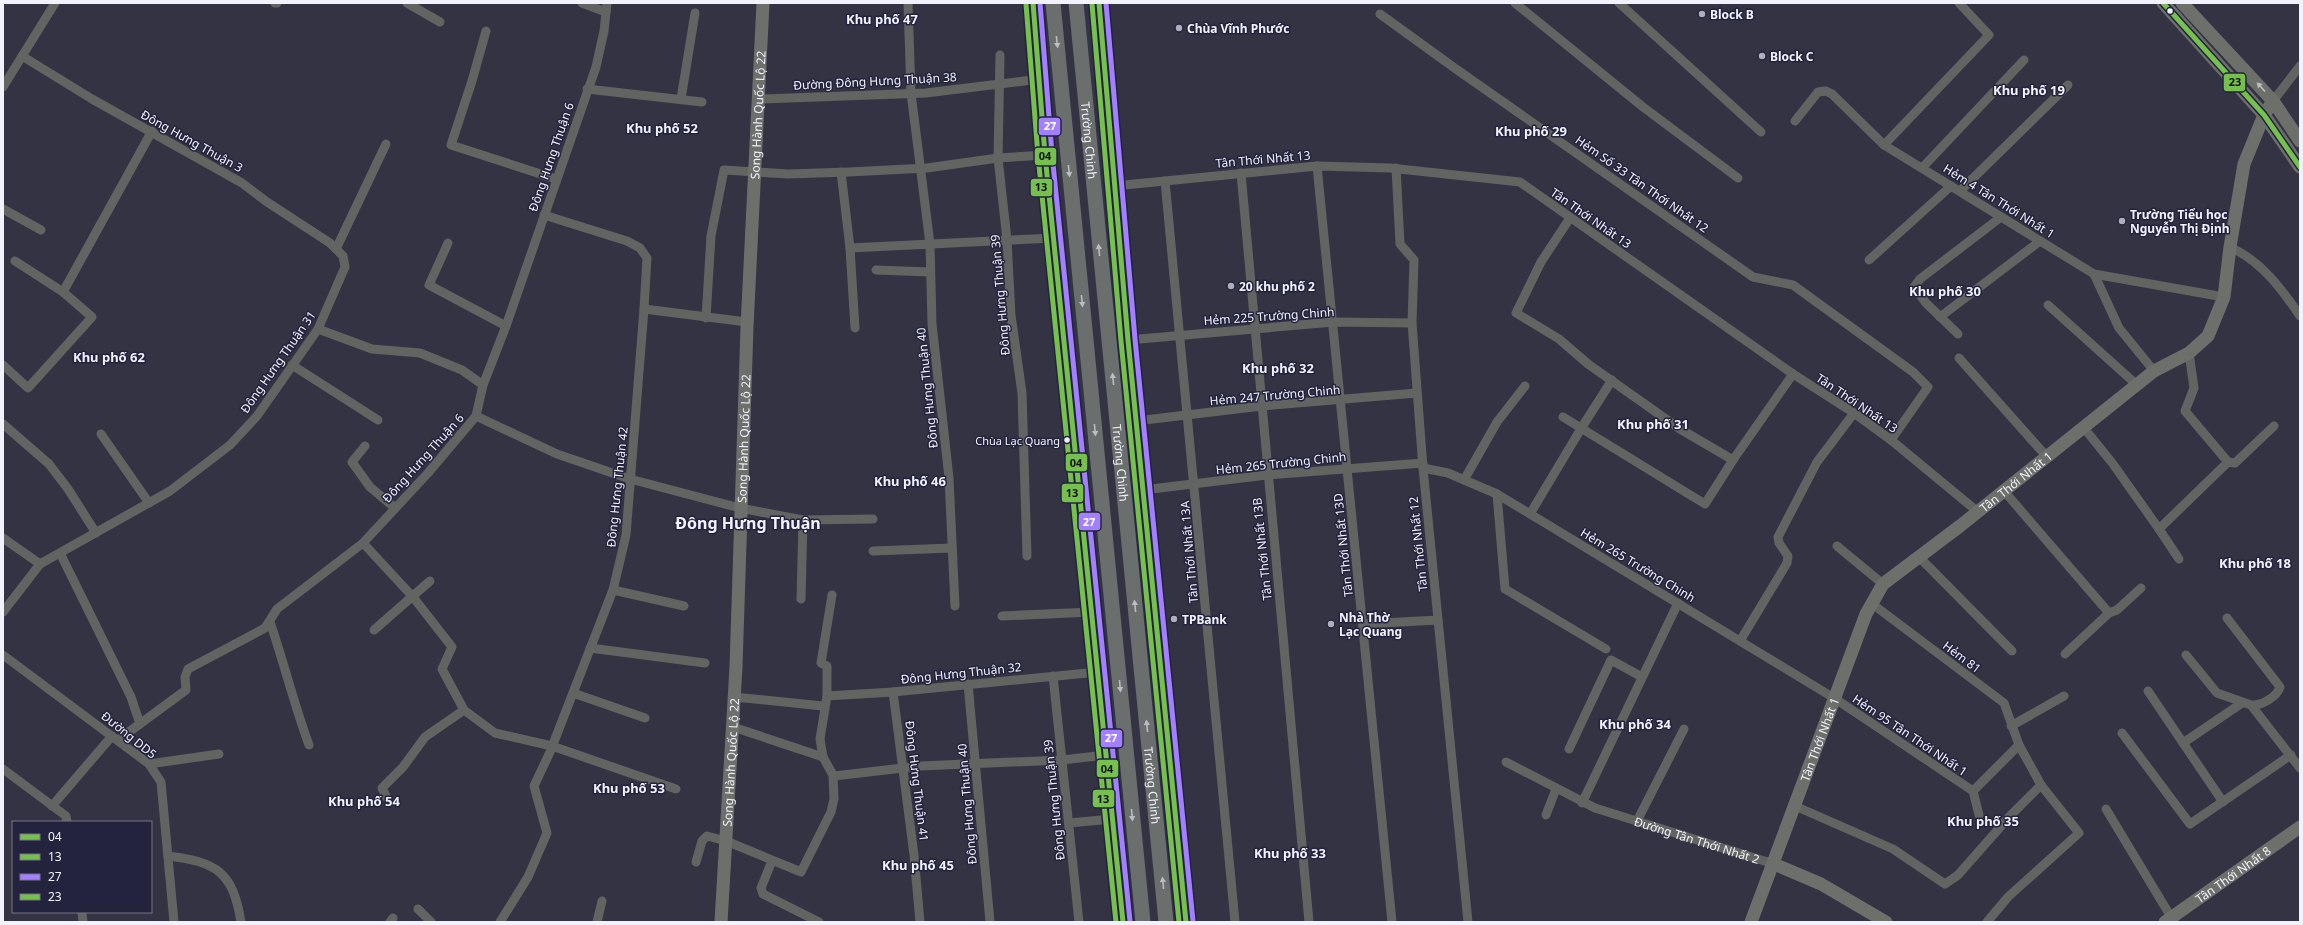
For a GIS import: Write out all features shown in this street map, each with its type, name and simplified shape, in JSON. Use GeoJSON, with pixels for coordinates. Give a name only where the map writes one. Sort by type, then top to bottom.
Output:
{"type":"FeatureCollection","features":[{"type":"Feature","properties":{"kind":"main road"},"geometry":{"type":"LineString","coordinates":[[1033,3],[1045,155],[1123,922]]}},
{"type":"Feature","properties":{"kind":"main road","name":"Trường Chinh"},"geometry":{"type":"LineString","coordinates":[[1053,3],[1142,922]]}},
{"type":"Feature","properties":{"kind":"main road","name":"Trường Chinh"},"geometry":{"type":"LineString","coordinates":[[1076,3],[1166,922]]}},
{"type":"Feature","properties":{"kind":"main road","name":"Trường Chinh"},"geometry":{"type":"LineString","coordinates":[[1099,3],[1128,340],[1186,922]]}},
{"type":"Feature","properties":{"kind":"main road"},"geometry":{"type":"LineString","coordinates":[[1095,650],[1158,644]]}},
{"type":"Feature","properties":{"kind":"street"},"geometry":{"type":"LineString","coordinates":[[3,87],[55,3]]}},
{"type":"Feature","properties":{"kind":"street"},"geometry":{"type":"LineString","coordinates":[[407,3],[440,22]]}},
{"type":"Feature","properties":{"kind":"street"},"geometry":{"type":"LineString","coordinates":[[582,3],[606,7]]}},
{"type":"Feature","properties":{"kind":"street","name":"Song Hành Quốc Lộ 22"},"geometry":{"type":"LineString","coordinates":[[721,922],[733,727],[747,322],[763,3]]}},
{"type":"Feature","properties":{"kind":"street","name":"Đông Hưng Thuận 40"},"geometry":{"type":"LineString","coordinates":[[908,3],[911,93],[930,244],[932,324],[949,478],[955,606]]}},
{"type":"Feature","properties":{"kind":"street"},"geometry":{"type":"LineString","coordinates":[[1515,3],[1642,107],[1738,178]]}},
{"type":"Feature","properties":{"kind":"street"},"geometry":{"type":"LineString","coordinates":[[1619,3],[1761,132]]}},
{"type":"Feature","properties":{"kind":"street"},"geometry":{"type":"LineString","coordinates":[[1884,144],[1989,35],[1959,3]]}},
{"type":"Feature","properties":{"kind":"street"},"geometry":{"type":"LineString","coordinates":[[2163,3],[2264,115],[2300,168]]}},
{"type":"Feature","properties":{"kind":"street"},"geometry":{"type":"LineString","coordinates":[[2182,3],[2273,101],[2300,141]]}},
{"type":"Feature","properties":{"kind":"street","name":"Đông Hưng Thuận 6"},"geometry":{"type":"LineString","coordinates":[[52,806],[115,738],[140,724],[186,690],[185,677],[188,669],[262,630],[270,622],[276,609],[362,543],[476,416],[483,384],[506,326],[587,89],[596,67],[604,31],[606,7]]}},
{"type":"Feature","properties":{"kind":"street"},"geometry":{"type":"LineString","coordinates":[[682,99],[695,13]]}},
{"type":"Feature","properties":{"kind":"street","name":"Hẻm Số 33 Tân Thới Nhất 12"},"geometry":{"type":"LineString","coordinates":[[1380,14],[1753,277],[1793,285],[1913,372],[1928,387],[1891,440]]}},
{"type":"Feature","properties":{"kind":"street"},"geometry":{"type":"LineString","coordinates":[[486,31],[472,81],[451,145],[556,179]]}},
{"type":"Feature","properties":{"kind":"street","name":"Đông Hưng Thuận 39"},"geometry":{"type":"LineString","coordinates":[[1000,55],[1001,84],[998,158],[1007,240],[1011,315],[1022,394],[1027,556]]}},
{"type":"Feature","properties":{"kind":"street","name":"Đông Hưng Thuận 3"},"geometry":{"type":"LineString","coordinates":[[22,56],[92,99],[152,131],[242,183],[344,256]]}},
{"type":"Feature","properties":{"kind":"street"},"geometry":{"type":"LineString","coordinates":[[1922,168],[2024,60]]}},
{"type":"Feature","properties":{"kind":"street","name":"Tân Thới Nhất 1"},"geometry":{"type":"LineString","coordinates":[[1751,922],[1871,603],[1883,584],[1920,558],[2154,372],[2189,353],[2208,336],[2224,297],[2230,247],[2244,164],[2264,115],[2300,66]]}},
{"type":"Feature","properties":{"kind":"street","name":"Đường Đông Hưng Thuận 38"},"geometry":{"type":"LineString","coordinates":[[759,99],[911,93],[1040,79]]}},
{"type":"Feature","properties":{"kind":"street"},"geometry":{"type":"LineString","coordinates":[[1960,191],[2068,85]]}},
{"type":"Feature","properties":{"kind":"street"},"geometry":{"type":"LineString","coordinates":[[587,89],[702,102]]}},
{"type":"Feature","properties":{"kind":"street","name":"Hẻm 4 Tân Thới Nhất 1"},"geometry":{"type":"LineString","coordinates":[[1795,121],[1818,92],[1826,91],[1832,94],[1884,144],[2094,274],[2224,297]]}},
{"type":"Feature","properties":{"kind":"street"},"geometry":{"type":"LineString","coordinates":[[63,292],[152,131]]}},
{"type":"Feature","properties":{"kind":"street"},"geometry":{"type":"LineString","coordinates":[[336,249],[386,144]]}},
{"type":"Feature","properties":{"kind":"street"},"geometry":{"type":"LineString","coordinates":[[706,318],[711,236],[724,170],[754,172],[841,172],[920,168],[998,158],[1045,155]]}},
{"type":"Feature","properties":{"kind":"street","name":"Tân Thới Nhất 13"},"geometry":{"type":"LineString","coordinates":[[1114,186],[1317,166],[1396,168],[1520,182],[1793,374],[1854,413],[1891,440],[1978,512]]}},
{"type":"Feature","properties":{"kind":"street","name":"Tân Thới Nhất 13D"},"geometry":{"type":"LineString","coordinates":[[1317,166],[1342,401],[1392,922]]}},
{"type":"Feature","properties":{"kind":"street","name":"Tân Thới Nhất 12"},"geometry":{"type":"LineString","coordinates":[[1396,168],[1400,244],[1414,260],[1412,323],[1417,393],[1468,922]]}},
{"type":"Feature","properties":{"kind":"street"},"geometry":{"type":"LineString","coordinates":[[841,172],[850,248],[855,328]]}},
{"type":"Feature","properties":{"kind":"street","name":"Tân Thới Nhất 13B"},"geometry":{"type":"LineString","coordinates":[[1241,173],[1267,475],[1309,922]]}},
{"type":"Feature","properties":{"kind":"street","name":"Tân Thới Nhất 13A"},"geometry":{"type":"LineString","coordinates":[[1165,181],[1235,922]]}},
{"type":"Feature","properties":{"kind":"street"},"geometry":{"type":"LineString","coordinates":[[1870,260],[1952,186]]}},
{"type":"Feature","properties":{"kind":"street"},"geometry":{"type":"LineString","coordinates":[[3,209],[41,230]]}},
{"type":"Feature","properties":{"kind":"street","name":"Đông Hưng Thuận 42"},"geometry":{"type":"LineString","coordinates":[[500,922],[528,877],[547,832],[534,786],[552,746],[613,590],[626,535],[644,309],[646,258],[640,248],[627,241],[544,215]]}},
{"type":"Feature","properties":{"kind":"street"},"geometry":{"type":"LineString","coordinates":[[1958,334],[1926,303],[1914,287],[1920,280],[2001,216]]}},
{"type":"Feature","properties":{"kind":"street"},"geometry":{"type":"LineString","coordinates":[[1570,218],[1541,262],[1516,313],[1559,338],[1588,364],[1680,428],[1733,460]]}},
{"type":"Feature","properties":{"kind":"street"},"geometry":{"type":"LineString","coordinates":[[850,248],[1054,238]]}},
{"type":"Feature","properties":{"kind":"street"},"geometry":{"type":"LineString","coordinates":[[1940,317],[2040,240]]}},
{"type":"Feature","properties":{"kind":"street"},"geometry":{"type":"LineString","coordinates":[[448,243],[429,285],[506,326]]}},
{"type":"Feature","properties":{"kind":"street"},"geometry":{"type":"LineString","coordinates":[[2230,247],[2244,254],[2279,284],[2300,316]]}},
{"type":"Feature","properties":{"kind":"street","name":"Đông Hưng Thuận 31"},"geometry":{"type":"LineString","coordinates":[[40,564],[170,491],[230,444],[257,416],[318,328],[345,267],[344,256]]}},
{"type":"Feature","properties":{"kind":"street"},"geometry":{"type":"LineString","coordinates":[[3,365],[28,388],[92,316],[63,292],[15,261]]}},
{"type":"Feature","properties":{"kind":"street"},"geometry":{"type":"LineString","coordinates":[[876,270],[930,272]]}},
{"type":"Feature","properties":{"kind":"street"},"geometry":{"type":"LineString","coordinates":[[2094,274],[2119,328],[2154,372]]}},
{"type":"Feature","properties":{"kind":"street"},"geometry":{"type":"LineString","coordinates":[[2048,305],[2137,385]]}},
{"type":"Feature","properties":{"kind":"street"},"geometry":{"type":"LineString","coordinates":[[644,309],[747,322]]}},
{"type":"Feature","properties":{"kind":"street","name":"Hẻm 225 Trường Chinh"},"geometry":{"type":"LineString","coordinates":[[1128,340],[1180,334],[1334,322],[1412,323]]}},
{"type":"Feature","properties":{"kind":"street"},"geometry":{"type":"LineString","coordinates":[[318,328],[372,350],[420,353],[462,370],[483,384]]}},
{"type":"Feature","properties":{"kind":"street"},"geometry":{"type":"LineString","coordinates":[[2189,353],[2194,388],[2185,411],[2228,462],[2235,463],[2274,426]]}},
{"type":"Feature","properties":{"kind":"street"},"geometry":{"type":"LineString","coordinates":[[1959,358],[2047,457]]}},
{"type":"Feature","properties":{"kind":"street"},"geometry":{"type":"LineString","coordinates":[[292,365],[378,420]]}},
{"type":"Feature","properties":{"kind":"street"},"geometry":{"type":"LineString","coordinates":[[1563,417],[1582,427],[1705,504],[1733,460],[1793,374]]}},
{"type":"Feature","properties":{"kind":"street"},"geometry":{"type":"LineString","coordinates":[[1530,514],[1612,380]]}},
{"type":"Feature","properties":{"kind":"street"},"geometry":{"type":"LineString","coordinates":[[1464,480],[1497,422],[1525,386]]}},
{"type":"Feature","properties":{"kind":"street","name":"Hẻm 247 Trường Chinh"},"geometry":{"type":"LineString","coordinates":[[1136,421],[1262,406],[1342,401],[1417,393]]}},
{"type":"Feature","properties":{"kind":"street"},"geometry":{"type":"LineString","coordinates":[[1740,641],[1787,563],[1788,556],[1779,543],[1778,537],[1817,462],[1854,413]]}},
{"type":"Feature","properties":{"kind":"street"},"geometry":{"type":"LineString","coordinates":[[476,416],[557,454],[630,479],[740,508],[803,520],[874,519]]}},
{"type":"Feature","properties":{"kind":"street"},"geometry":{"type":"LineString","coordinates":[[3,424],[49,464],[68,489],[96,533]]}},
{"type":"Feature","properties":{"kind":"street"},"geometry":{"type":"LineString","coordinates":[[2084,428],[2113,464],[2159,529],[2178,559]]}},
{"type":"Feature","properties":{"kind":"street"},"geometry":{"type":"LineString","coordinates":[[101,434],[149,503]]}},
{"type":"Feature","properties":{"kind":"street"},"geometry":{"type":"LineString","coordinates":[[365,446],[352,462],[370,487],[395,508]]}},
{"type":"Feature","properties":{"kind":"street"},"geometry":{"type":"LineString","coordinates":[[2159,529],[2228,462]]}},
{"type":"Feature","properties":{"kind":"street","name":"Hẻm 265 Trường Chinh"},"geometry":{"type":"LineString","coordinates":[[1143,490],[1267,475],[1348,468],[1423,465],[1448,473],[1497,494],[1834,698]]}},
{"type":"Feature","properties":{"kind":"street"},"geometry":{"type":"LineString","coordinates":[[2004,492],[2109,613]]}},
{"type":"Feature","properties":{"kind":"street"},"geometry":{"type":"LineString","coordinates":[[1497,494],[1505,589],[1606,649]]}},
{"type":"Feature","properties":{"kind":"street"},"geometry":{"type":"LineString","coordinates":[[801,599],[803,520]]}},
{"type":"Feature","properties":{"kind":"street"},"geometry":{"type":"LineString","coordinates":[[3,538],[40,564],[3,612]]}},
{"type":"Feature","properties":{"kind":"street"},"geometry":{"type":"LineString","coordinates":[[362,543],[413,596],[452,647],[442,669],[464,710],[495,733],[552,746],[676,789]]}},
{"type":"Feature","properties":{"kind":"street"},"geometry":{"type":"LineString","coordinates":[[1837,546],[1883,584]]}},
{"type":"Feature","properties":{"kind":"street"},"geometry":{"type":"LineString","coordinates":[[873,551],[952,548]]}},
{"type":"Feature","properties":{"kind":"street"},"geometry":{"type":"LineString","coordinates":[[60,553],[128,691],[140,724]]}},
{"type":"Feature","properties":{"kind":"street"},"geometry":{"type":"LineString","coordinates":[[1920,558],[2012,651]]}},
{"type":"Feature","properties":{"kind":"street"},"geometry":{"type":"LineString","coordinates":[[374,630],[430,581]]}},
{"type":"Feature","properties":{"kind":"street"},"geometry":{"type":"LineString","coordinates":[[2065,654],[2109,613],[2117,610],[2141,588]]}},
{"type":"Feature","properties":{"kind":"street"},"geometry":{"type":"LineString","coordinates":[[613,590],[684,606]]}},
{"type":"Feature","properties":{"kind":"street"},"geometry":{"type":"LineString","coordinates":[[696,862],[704,838],[707,836],[726,841],[801,872],[831,812],[835,786],[834,776],[823,757],[820,739],[823,706],[827,696],[827,666],[821,663],[832,595]]}},
{"type":"Feature","properties":{"kind":"street"},"geometry":{"type":"LineString","coordinates":[[1582,803],[1678,603]]}},
{"type":"Feature","properties":{"kind":"street","name":"Hẻm 81"},"geometry":{"type":"LineString","coordinates":[[1871,603],[2004,703],[2019,745],[2041,785],[2079,833],[2008,897],[1987,922]]}},
{"type":"Feature","properties":{"kind":"street"},"geometry":{"type":"LineString","coordinates":[[1002,616],[1092,612]]}},
{"type":"Feature","properties":{"kind":"street"},"geometry":{"type":"LineString","coordinates":[[2186,655],[2217,693],[2247,704],[2262,704],[2276,694],[2280,687],[2227,618]]}},
{"type":"Feature","properties":{"kind":"street"},"geometry":{"type":"LineString","coordinates":[[1363,624],[1438,620]]}},
{"type":"Feature","properties":{"kind":"street"},"geometry":{"type":"LineString","coordinates":[[270,622],[284,661],[293,702],[309,744]]}},
{"type":"Feature","properties":{"kind":"street"},"geometry":{"type":"LineString","coordinates":[[590,648],[705,663]]}},
{"type":"Feature","properties":{"kind":"street","name":"Đường DD5"},"geometry":{"type":"LineString","coordinates":[[3,655],[149,764],[161,782],[174,922]]}},
{"type":"Feature","properties":{"kind":"street"},"geometry":{"type":"LineString","coordinates":[[1569,749],[1611,660],[1642,677]]}},
{"type":"Feature","properties":{"kind":"street","name":"Đông Hưng Thuận 32"},"geometry":{"type":"LineString","coordinates":[[827,696],[893,692],[1098,672]]}},
{"type":"Feature","properties":{"kind":"street","name":"Đông Hưng Thuận 39"},"geometry":{"type":"LineString","coordinates":[[1053,676],[1079,922]]}},
{"type":"Feature","properties":{"kind":"street","name":"Đông Hưng Thuận 40"},"geometry":{"type":"LineString","coordinates":[[968,684],[990,922]]}},
{"type":"Feature","properties":{"kind":"street"},"geometry":{"type":"LineString","coordinates":[[2148,691],[2223,802]]}},
{"type":"Feature","properties":{"kind":"street","name":"Đông Hưng Thuận 41"},"geometry":{"type":"LineString","coordinates":[[893,692],[920,922]]}},
{"type":"Feature","properties":{"kind":"street"},"geometry":{"type":"LineString","coordinates":[[573,693],[645,718]]}},
{"type":"Feature","properties":{"kind":"street"},"geometry":{"type":"LineString","coordinates":[[2011,726],[2064,696]]}},
{"type":"Feature","properties":{"kind":"street"},"geometry":{"type":"LineString","coordinates":[[734,697],[823,706]]}},
{"type":"Feature","properties":{"kind":"street","name":"Hẻm 95 Tân Thới Nhất 1"},"geometry":{"type":"LineString","coordinates":[[1834,698],[1973,791],[1978,815]]}},
{"type":"Feature","properties":{"kind":"street"},"geometry":{"type":"LineString","coordinates":[[2184,743],[2247,704]]}},
{"type":"Feature","properties":{"kind":"street"},"geometry":{"type":"LineString","coordinates":[[2247,704],[2291,755],[2300,768]]}},
{"type":"Feature","properties":{"kind":"street"},"geometry":{"type":"LineString","coordinates":[[387,798],[382,788],[403,767],[424,739],[464,710]]}},
{"type":"Feature","properties":{"kind":"street"},"geometry":{"type":"LineString","coordinates":[[733,727],[823,757]]}},
{"type":"Feature","properties":{"kind":"street"},"geometry":{"type":"LineString","coordinates":[[1637,821],[1684,729]]}},
{"type":"Feature","properties":{"kind":"street"},"geometry":{"type":"LineString","coordinates":[[2122,733],[2190,824],[2291,755]]}},
{"type":"Feature","properties":{"kind":"street","name":"Hẻm 95 Tân Thới Nhất 1"},"geometry":{"type":"LineString","coordinates":[[1973,791],[2019,745]]}},
{"type":"Feature","properties":{"kind":"street"},"geometry":{"type":"LineString","coordinates":[[149,764],[219,754]]}},
{"type":"Feature","properties":{"kind":"street"},"geometry":{"type":"LineString","coordinates":[[834,776],[903,768],[1062,760],[1106,755]]}},
{"type":"Feature","properties":{"kind":"street","name":"Đường Tân Thới Nhất 2"},"geometry":{"type":"LineString","coordinates":[[1506,762],[1582,803],[1774,864],[1821,884],[1886,922]]}},
{"type":"Feature","properties":{"kind":"street"},"geometry":{"type":"LineString","coordinates":[[3,769],[66,816],[67,821]]}},
{"type":"Feature","properties":{"kind":"street"},"geometry":{"type":"LineString","coordinates":[[1795,806],[1893,849],[1945,884],[1958,875],[1976,858],[2010,816],[2041,785]]}},
{"type":"Feature","properties":{"kind":"street"},"geometry":{"type":"LineString","coordinates":[[1546,815],[1556,789]]}},
{"type":"Feature","properties":{"kind":"street"},"geometry":{"type":"LineString","coordinates":[[2106,809],[2170,921]]}},
{"type":"Feature","properties":{"kind":"street"},"geometry":{"type":"LineString","coordinates":[[1069,823],[1112,819]]}},
{"type":"Feature","properties":{"kind":"street","name":"Tân Thới Nhất 8"},"geometry":{"type":"LineString","coordinates":[[2170,921],[2300,827]]}},
{"type":"Feature","properties":{"kind":"street"},"geometry":{"type":"LineString","coordinates":[[168,856],[191,859],[218,870],[226,877],[232,886],[241,922]]}},
{"type":"Feature","properties":{"kind":"street"},"geometry":{"type":"LineString","coordinates":[[772,861],[761,888],[763,894],[819,922]]}},
{"type":"Feature","properties":{"kind":"street"},"geometry":{"type":"LineString","coordinates":[[597,922],[602,901]]}},
{"type":"Feature","properties":{"kind":"street"},"geometry":{"type":"LineString","coordinates":[[418,909],[431,922]]}},
{"type":"Feature","properties":{"kind":"transit line","name":"04"},"geometry":{"type":"LineString","coordinates":[[1033,3],[1045,155],[1123,922]]}},
{"type":"Feature","properties":{"kind":"transit line","name":"27"},"geometry":{"type":"LineString","coordinates":[[1040,3],[1052,154],[1130,921]]}},
{"type":"Feature","properties":{"kind":"transit line","name":"04"},"geometry":{"type":"LineString","coordinates":[[1099,3],[1128,340],[1186,922]]}},
{"type":"Feature","properties":{"kind":"transit line","name":"27"},"geometry":{"type":"LineString","coordinates":[[1106,3],[1135,339],[1193,921]]}},
{"type":"Feature","properties":{"kind":"transit line","name":"23"},"geometry":{"type":"LineString","coordinates":[[2163,3],[2264,115],[2300,167]]}},
{"type":"Feature","properties":{"kind":"transit line","name":"13"},"geometry":{"type":"LineString","coordinates":[[1026,4],[1038,156],[1116,922]]}},
{"type":"Feature","properties":{"kind":"transit line","name":"13"},"geometry":{"type":"LineString","coordinates":[[1092,4],[1121,341],[1179,922]]}},
{"type":"Feature","properties":{"kind":"place","name":"Block B"},"geometry":{"type":"Point","coordinates":[1702,14]}},
{"type":"Feature","properties":{"kind":"place","name":"Chùa Vĩnh Phước"},"geometry":{"type":"Point","coordinates":[1179,28]}},
{"type":"Feature","properties":{"kind":"place","name":"Block C"},"geometry":{"type":"Point","coordinates":[1762,56]}},
{"type":"Feature","properties":{"kind":"place","name":"Trường Tiểu học Nguyễn Thị Định"},"geometry":{"type":"Point","coordinates":[2122,221]}},
{"type":"Feature","properties":{"kind":"place","name":"20 khu phố 2"},"geometry":{"type":"Point","coordinates":[1231,286]}},
{"type":"Feature","properties":{"kind":"place","name":"Chùa Lạc Quang"},"geometry":{"type":"Point","coordinates":[1067,440]}},
{"type":"Feature","properties":{"kind":"place","name":"TPBank"},"geometry":{"type":"Point","coordinates":[1174,619]}},
{"type":"Feature","properties":{"kind":"place","name":"Nhà Thờ Lạc Quang"},"geometry":{"type":"Point","coordinates":[1331,624]}},
{"type":"Feature","properties":{"kind":"district","name":"Khu phố 47"},"geometry":{"type":"Point","coordinates":[882,19]}},
{"type":"Feature","properties":{"kind":"district","name":"Khu phố 19"},"geometry":{"type":"Point","coordinates":[2029,90]}},
{"type":"Feature","properties":{"kind":"district","name":"Khu phố 52"},"geometry":{"type":"Point","coordinates":[662,128]}},
{"type":"Feature","properties":{"kind":"district","name":"Khu phố 29"},"geometry":{"type":"Point","coordinates":[1531,131]}},
{"type":"Feature","properties":{"kind":"district","name":"Khu phố 30"},"geometry":{"type":"Point","coordinates":[1945,291]}},
{"type":"Feature","properties":{"kind":"district","name":"Khu phố 62"},"geometry":{"type":"Point","coordinates":[109,357]}},
{"type":"Feature","properties":{"kind":"district","name":"Khu phố 32"},"geometry":{"type":"Point","coordinates":[1278,368]}},
{"type":"Feature","properties":{"kind":"district","name":"Khu phố 31"},"geometry":{"type":"Point","coordinates":[1653,424]}},
{"type":"Feature","properties":{"kind":"district","name":"Khu phố 46"},"geometry":{"type":"Point","coordinates":[910,481]}},
{"type":"Feature","properties":{"kind":"district","name":"Đông Hưng Thuận"},"geometry":{"type":"Point","coordinates":[748,523]}},
{"type":"Feature","properties":{"kind":"district","name":"Khu phố 18"},"geometry":{"type":"Point","coordinates":[2255,563]}},
{"type":"Feature","properties":{"kind":"district","name":"Khu phố 34"},"geometry":{"type":"Point","coordinates":[1635,724]}},
{"type":"Feature","properties":{"kind":"district","name":"Khu phố 53"},"geometry":{"type":"Point","coordinates":[629,788]}},
{"type":"Feature","properties":{"kind":"district","name":"Khu phố 54"},"geometry":{"type":"Point","coordinates":[364,801]}},
{"type":"Feature","properties":{"kind":"district","name":"Khu phố 35"},"geometry":{"type":"Point","coordinates":[1983,821]}},
{"type":"Feature","properties":{"kind":"district","name":"Khu phố 33"},"geometry":{"type":"Point","coordinates":[1290,853]}},
{"type":"Feature","properties":{"kind":"district","name":"Khu phố 45"},"geometry":{"type":"Point","coordinates":[918,865]}}]}
